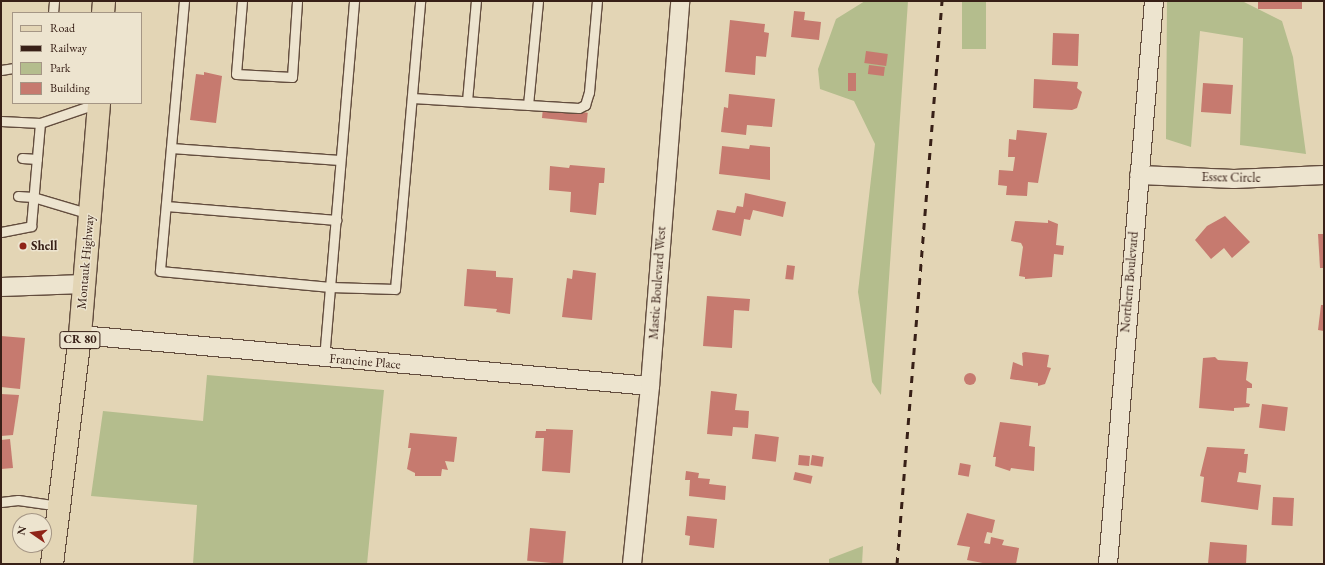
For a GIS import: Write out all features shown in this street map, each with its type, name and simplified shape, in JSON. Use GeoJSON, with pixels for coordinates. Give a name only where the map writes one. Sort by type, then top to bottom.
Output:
{"type":"FeatureCollection","features":[{"type":"Feature","properties":{"kind":"main road"},"geometry":{"type":"LineString","coordinates":[[103,12],[104,1]]}},
{"type":"Feature","properties":{"kind":"main road","name":"Montauk Highway"},"geometry":{"type":"LineString","coordinates":[[52,564],[80,336],[98,104]]}},
{"type":"Feature","properties":{"kind":"street","name":"Mastic Boulevard West"},"geometry":{"type":"LineString","coordinates":[[632,564],[650,386],[680,1]]}},
{"type":"Feature","properties":{"kind":"street","name":"Northern Boulevard"},"geometry":{"type":"LineString","coordinates":[[1108,564],[1154,1]]}},
{"type":"Feature","properties":{"kind":"street","name":"Essex Circle"},"geometry":{"type":"LineString","coordinates":[[1139,175],[1234,179],[1324,175]]}},
{"type":"Feature","properties":{"kind":"street"},"geometry":{"type":"LineString","coordinates":[[1,288],[84,284]]}},
{"type":"Feature","properties":{"kind":"street","name":"Francine Place"},"geometry":{"type":"LineString","coordinates":[[80,336],[324,359],[650,386]]}},
{"type":"Feature","properties":{"kind":"lane"},"geometry":{"type":"LineString","coordinates":[[53,12],[54,1]]}},
{"type":"Feature","properties":{"kind":"lane"},"geometry":{"type":"LineString","coordinates":[[184,1],[160,271],[330,287],[395,289],[420,1]]}},
{"type":"Feature","properties":{"kind":"lane"},"geometry":{"type":"LineString","coordinates":[[242,1],[236,74],[292,77],[297,1]]}},
{"type":"Feature","properties":{"kind":"lane"},"geometry":{"type":"LineString","coordinates":[[324,359],[354,1]]}},
{"type":"Feature","properties":{"kind":"lane"},"geometry":{"type":"LineString","coordinates":[[467,102],[476,1]]}},
{"type":"Feature","properties":{"kind":"lane"},"geometry":{"type":"LineString","coordinates":[[528,105],[538,1]]}},
{"type":"Feature","properties":{"kind":"lane"},"geometry":{"type":"LineString","coordinates":[[412,98],[579,108],[585,105],[589,92],[597,1]]}},
{"type":"Feature","properties":{"kind":"lane"},"geometry":{"type":"LineString","coordinates":[[1,70],[12,68]]}},
{"type":"Feature","properties":{"kind":"lane"},"geometry":{"type":"LineString","coordinates":[[1,121],[40,123],[95,104]]}},
{"type":"Feature","properties":{"kind":"lane"},"geometry":{"type":"LineString","coordinates":[[1,232],[31,226],[40,123]]}},
{"type":"Feature","properties":{"kind":"lane"},"geometry":{"type":"LineString","coordinates":[[171,148],[340,160]]}},
{"type":"Feature","properties":{"kind":"lane"},"geometry":{"type":"LineString","coordinates":[[22,158],[36,159]]}},
{"type":"Feature","properties":{"kind":"lane"},"geometry":{"type":"LineString","coordinates":[[18,196],[34,196],[90,214]]}},
{"type":"Feature","properties":{"kind":"lane"},"geometry":{"type":"LineString","coordinates":[[166,206],[336,220]]}},
{"type":"Feature","properties":{"kind":"lane"},"geometry":{"type":"LineString","coordinates":[[1,502],[18,500],[60,506]]}},
{"type":"Feature","properties":{"kind":"green space"},"geometry":{"type":"Polygon","coordinates":[[[865,1],[908,1],[881,395],[872,382],[858,292],[875,144],[854,101],[820,89],[818,69],[836,19],[865,1]]]}},
{"type":"Feature","properties":{"kind":"green space"},"geometry":{"type":"Polygon","coordinates":[[[962,1],[986,1],[986,49],[962,49],[962,1]]]}},
{"type":"Feature","properties":{"kind":"green space"},"geometry":{"type":"Polygon","coordinates":[[[1167,1],[1242,1],[1282,21],[1293,57],[1306,154],[1240,145],[1243,38],[1200,31],[1191,147],[1166,139],[1167,1]]]}},
{"type":"Feature","properties":{"kind":"green space"},"geometry":{"type":"Polygon","coordinates":[[[207,375],[384,390],[367,564],[193,564],[197,505],[91,496],[103,411],[203,421],[207,375]]]}},
{"type":"Feature","properties":{"kind":"green space"},"geometry":{"type":"Polygon","coordinates":[[[863,546],[862,564],[829,564],[829,559],[863,546]]]}},
{"type":"Feature","properties":{"kind":"building"},"geometry":{"type":"Polygon","coordinates":[[[1258,1],[1302,1],[1302,9],[1258,9],[1258,1]]]}},
{"type":"Feature","properties":{"kind":"building"},"geometry":{"type":"Polygon","coordinates":[[[794,11],[805,12],[804,20],[821,22],[819,40],[791,37],[794,11]]]}},
{"type":"Feature","properties":{"kind":"building"},"geometry":{"type":"Polygon","coordinates":[[[730,20],[765,24],[764,32],[769,33],[766,57],[756,56],[755,75],[725,72],[730,20]]]}},
{"type":"Feature","properties":{"kind":"building"},"geometry":{"type":"Polygon","coordinates":[[[1053,33],[1079,34],[1078,66],[1052,65],[1053,33]]]}},
{"type":"Feature","properties":{"kind":"building"},"geometry":{"type":"Polygon","coordinates":[[[866,51],[888,54],[886,66],[864,63],[866,51]]]}},
{"type":"Feature","properties":{"kind":"building"},"geometry":{"type":"Polygon","coordinates":[[[869,65],[885,67],[884,76],[868,74],[869,65]]]}},
{"type":"Feature","properties":{"kind":"building"},"geometry":{"type":"Polygon","coordinates":[[[204,72],[222,76],[216,123],[190,120],[196,74],[204,75],[204,72]]]}},
{"type":"Feature","properties":{"kind":"building"},"geometry":{"type":"Polygon","coordinates":[[[848,73],[856,73],[856,91],[848,91],[848,73]]]}},
{"type":"Feature","properties":{"kind":"building"},"geometry":{"type":"Polygon","coordinates":[[[1034,79],[1078,82],[1077,88],[1082,92],[1077,108],[1072,110],[1033,108],[1034,79]]]}},
{"type":"Feature","properties":{"kind":"building"},"geometry":{"type":"Polygon","coordinates":[[[1203,83],[1233,85],[1231,114],[1201,112],[1203,83]]]}},
{"type":"Feature","properties":{"kind":"building"},"geometry":{"type":"Polygon","coordinates":[[[729,94],[775,99],[772,127],[747,125],[746,135],[721,132],[724,107],[728,108],[729,94]]]}},
{"type":"Feature","properties":{"kind":"building"},"geometry":{"type":"Polygon","coordinates":[[[543,108],[588,113],[587,123],[542,118],[543,108]]]}},
{"type":"Feature","properties":{"kind":"building"},"geometry":{"type":"Polygon","coordinates":[[[1017,130],[1047,133],[1038,183],[1028,182],[1027,196],[1006,195],[1007,186],[998,185],[999,170],[1013,171],[1015,157],[1008,157],[1009,139],[1016,140],[1017,130]]]}},
{"type":"Feature","properties":{"kind":"building"},"geometry":{"type":"Polygon","coordinates":[[[750,145],[770,147],[770,180],[719,174],[722,146],[749,149],[750,145]]]}},
{"type":"Feature","properties":{"kind":"building"},"geometry":{"type":"Polygon","coordinates":[[[570,165],[605,168],[604,183],[599,183],[596,215],[570,212],[571,192],[549,190],[550,166],[569,168],[570,165]]]}},
{"type":"Feature","properties":{"kind":"building"},"geometry":{"type":"Polygon","coordinates":[[[745,193],[786,202],[783,217],[753,210],[750,220],[744,219],[741,236],[712,230],[717,210],[735,213],[737,206],[743,207],[745,193]]]}},
{"type":"Feature","properties":{"kind":"building"},"geometry":{"type":"Polygon","coordinates":[[[1225,216],[1250,242],[1232,258],[1224,248],[1211,259],[1195,240],[1207,226],[1225,216]]]}},
{"type":"Feature","properties":{"kind":"building"},"geometry":{"type":"Polygon","coordinates":[[[1048,220],[1058,224],[1056,245],[1064,246],[1063,255],[1054,254],[1052,277],[1025,279],[1025,277],[1019,276],[1023,247],[1021,243],[1011,241],[1015,221],[1048,223],[1048,220]]]}},
{"type":"Feature","properties":{"kind":"building"},"geometry":{"type":"Polygon","coordinates":[[[1318,234],[1324,234],[1324,268],[1320,268],[1318,234]]]}},
{"type":"Feature","properties":{"kind":"building"},"geometry":{"type":"Polygon","coordinates":[[[787,265],[795,266],[793,280],[785,279],[787,265]]]}},
{"type":"Feature","properties":{"kind":"building"},"geometry":{"type":"Polygon","coordinates":[[[467,269],[496,271],[496,277],[513,278],[510,314],[496,312],[497,309],[464,306],[467,269]]]}},
{"type":"Feature","properties":{"kind":"building"},"geometry":{"type":"Polygon","coordinates":[[[573,270],[596,273],[592,320],[562,317],[567,278],[572,279],[573,270]]]}},
{"type":"Feature","properties":{"kind":"building"},"geometry":{"type":"Polygon","coordinates":[[[707,296],[750,299],[749,311],[734,310],[732,348],[703,346],[707,296]]]}},
{"type":"Feature","properties":{"kind":"building"},"geometry":{"type":"Polygon","coordinates":[[[1321,305],[1324,305],[1324,331],[1318,330],[1321,305]]]}},
{"type":"Feature","properties":{"kind":"building"},"geometry":{"type":"Polygon","coordinates":[[[1,336],[25,338],[20,389],[1,387],[1,336]]]}},
{"type":"Feature","properties":{"kind":"building"},"geometry":{"type":"Polygon","coordinates":[[[1025,352],[1049,355],[1047,367],[1051,368],[1045,384],[1038,386],[1038,383],[1010,379],[1013,362],[1023,366],[1022,353],[1025,352]]]}},
{"type":"Feature","properties":{"kind":"building"},"geometry":{"type":"Polygon","coordinates":[[[1215,357],[1218,360],[1248,362],[1246,380],[1252,384],[1252,388],[1247,388],[1246,403],[1250,404],[1249,407],[1234,408],[1234,411],[1199,408],[1203,358],[1215,357]]]}},
{"type":"Feature","properties":{"kind":"building"},"geometry":{"type":"Polygon","coordinates":[[[972,373],[975,374],[975,384],[968,385],[965,384],[964,377],[965,374],[972,373]]]}},
{"type":"Feature","properties":{"kind":"building"},"geometry":{"type":"Polygon","coordinates":[[[711,391],[737,394],[735,410],[749,411],[748,428],[733,427],[732,436],[707,434],[711,391]]]}},
{"type":"Feature","properties":{"kind":"building"},"geometry":{"type":"Polygon","coordinates":[[[1,394],[19,395],[13,435],[1,436],[1,394]]]}},
{"type":"Feature","properties":{"kind":"building"},"geometry":{"type":"Polygon","coordinates":[[[1262,404],[1288,407],[1285,431],[1259,428],[1262,404]]]}},
{"type":"Feature","properties":{"kind":"building"},"geometry":{"type":"Polygon","coordinates":[[[1000,422],[1031,426],[1029,446],[1035,447],[1034,471],[1011,468],[1010,471],[995,466],[996,457],[993,457],[1000,422]]]}},
{"type":"Feature","properties":{"kind":"building"},"geometry":{"type":"Polygon","coordinates":[[[546,429],[573,430],[570,473],[542,471],[544,438],[535,438],[536,431],[546,431],[546,429]]]}},
{"type":"Feature","properties":{"kind":"building"},"geometry":{"type":"Polygon","coordinates":[[[410,433],[457,437],[454,462],[445,461],[448,470],[442,469],[441,476],[415,476],[415,473],[407,469],[411,448],[408,448],[410,433]]]}},
{"type":"Feature","properties":{"kind":"building"},"geometry":{"type":"Polygon","coordinates":[[[755,434],[779,437],[776,462],[752,459],[755,434]]]}},
{"type":"Feature","properties":{"kind":"building"},"geometry":{"type":"Polygon","coordinates":[[[10,439],[13,468],[1,469],[1,440],[10,439]]]}},
{"type":"Feature","properties":{"kind":"building"},"geometry":{"type":"Polygon","coordinates":[[[1207,447],[1245,449],[1244,454],[1248,454],[1246,473],[1239,472],[1237,482],[1261,485],[1258,510],[1201,502],[1204,477],[1200,476],[1207,447]]]}},
{"type":"Feature","properties":{"kind":"building"},"geometry":{"type":"Polygon","coordinates":[[[799,455],[810,456],[809,466],[798,465],[799,455]]]}},
{"type":"Feature","properties":{"kind":"building"},"geometry":{"type":"Polygon","coordinates":[[[812,455],[824,457],[822,467],[810,465],[812,455]]]}},
{"type":"Feature","properties":{"kind":"building"},"geometry":{"type":"Polygon","coordinates":[[[960,463],[971,465],[969,477],[958,475],[960,463]]]}},
{"type":"Feature","properties":{"kind":"building"},"geometry":{"type":"Polygon","coordinates":[[[686,471],[699,473],[698,478],[710,479],[709,484],[726,486],[725,500],[689,496],[690,480],[685,480],[686,471]]]}},
{"type":"Feature","properties":{"kind":"building"},"geometry":{"type":"Polygon","coordinates":[[[795,472],[813,476],[811,484],[793,480],[795,472]]]}},
{"type":"Feature","properties":{"kind":"building"},"geometry":{"type":"Polygon","coordinates":[[[1273,497],[1294,498],[1293,526],[1272,525],[1273,497]]]}},
{"type":"Feature","properties":{"kind":"building"},"geometry":{"type":"Polygon","coordinates":[[[967,513],[995,520],[992,533],[987,532],[984,543],[990,544],[991,537],[1004,540],[1002,545],[1019,548],[1016,564],[988,564],[967,560],[970,547],[957,545],[967,513]]]}},
{"type":"Feature","properties":{"kind":"building"},"geometry":{"type":"Polygon","coordinates":[[[687,516],[717,519],[714,548],[689,545],[690,536],[685,535],[687,516]]]}},
{"type":"Feature","properties":{"kind":"building"},"geometry":{"type":"Polygon","coordinates":[[[530,528],[566,531],[563,564],[527,561],[530,528]]]}},
{"type":"Feature","properties":{"kind":"building"},"geometry":{"type":"Polygon","coordinates":[[[1210,542],[1247,545],[1246,564],[1208,564],[1210,542]]]}},
{"type":"Feature","properties":{"kind":"railway"},"geometry":{"type":"LineString","coordinates":[[897,564],[942,1]]}},
{"type":"Feature","properties":{"kind":"place","name":"Shell"},"geometry":{"type":"Point","coordinates":[23,246]}}]}
